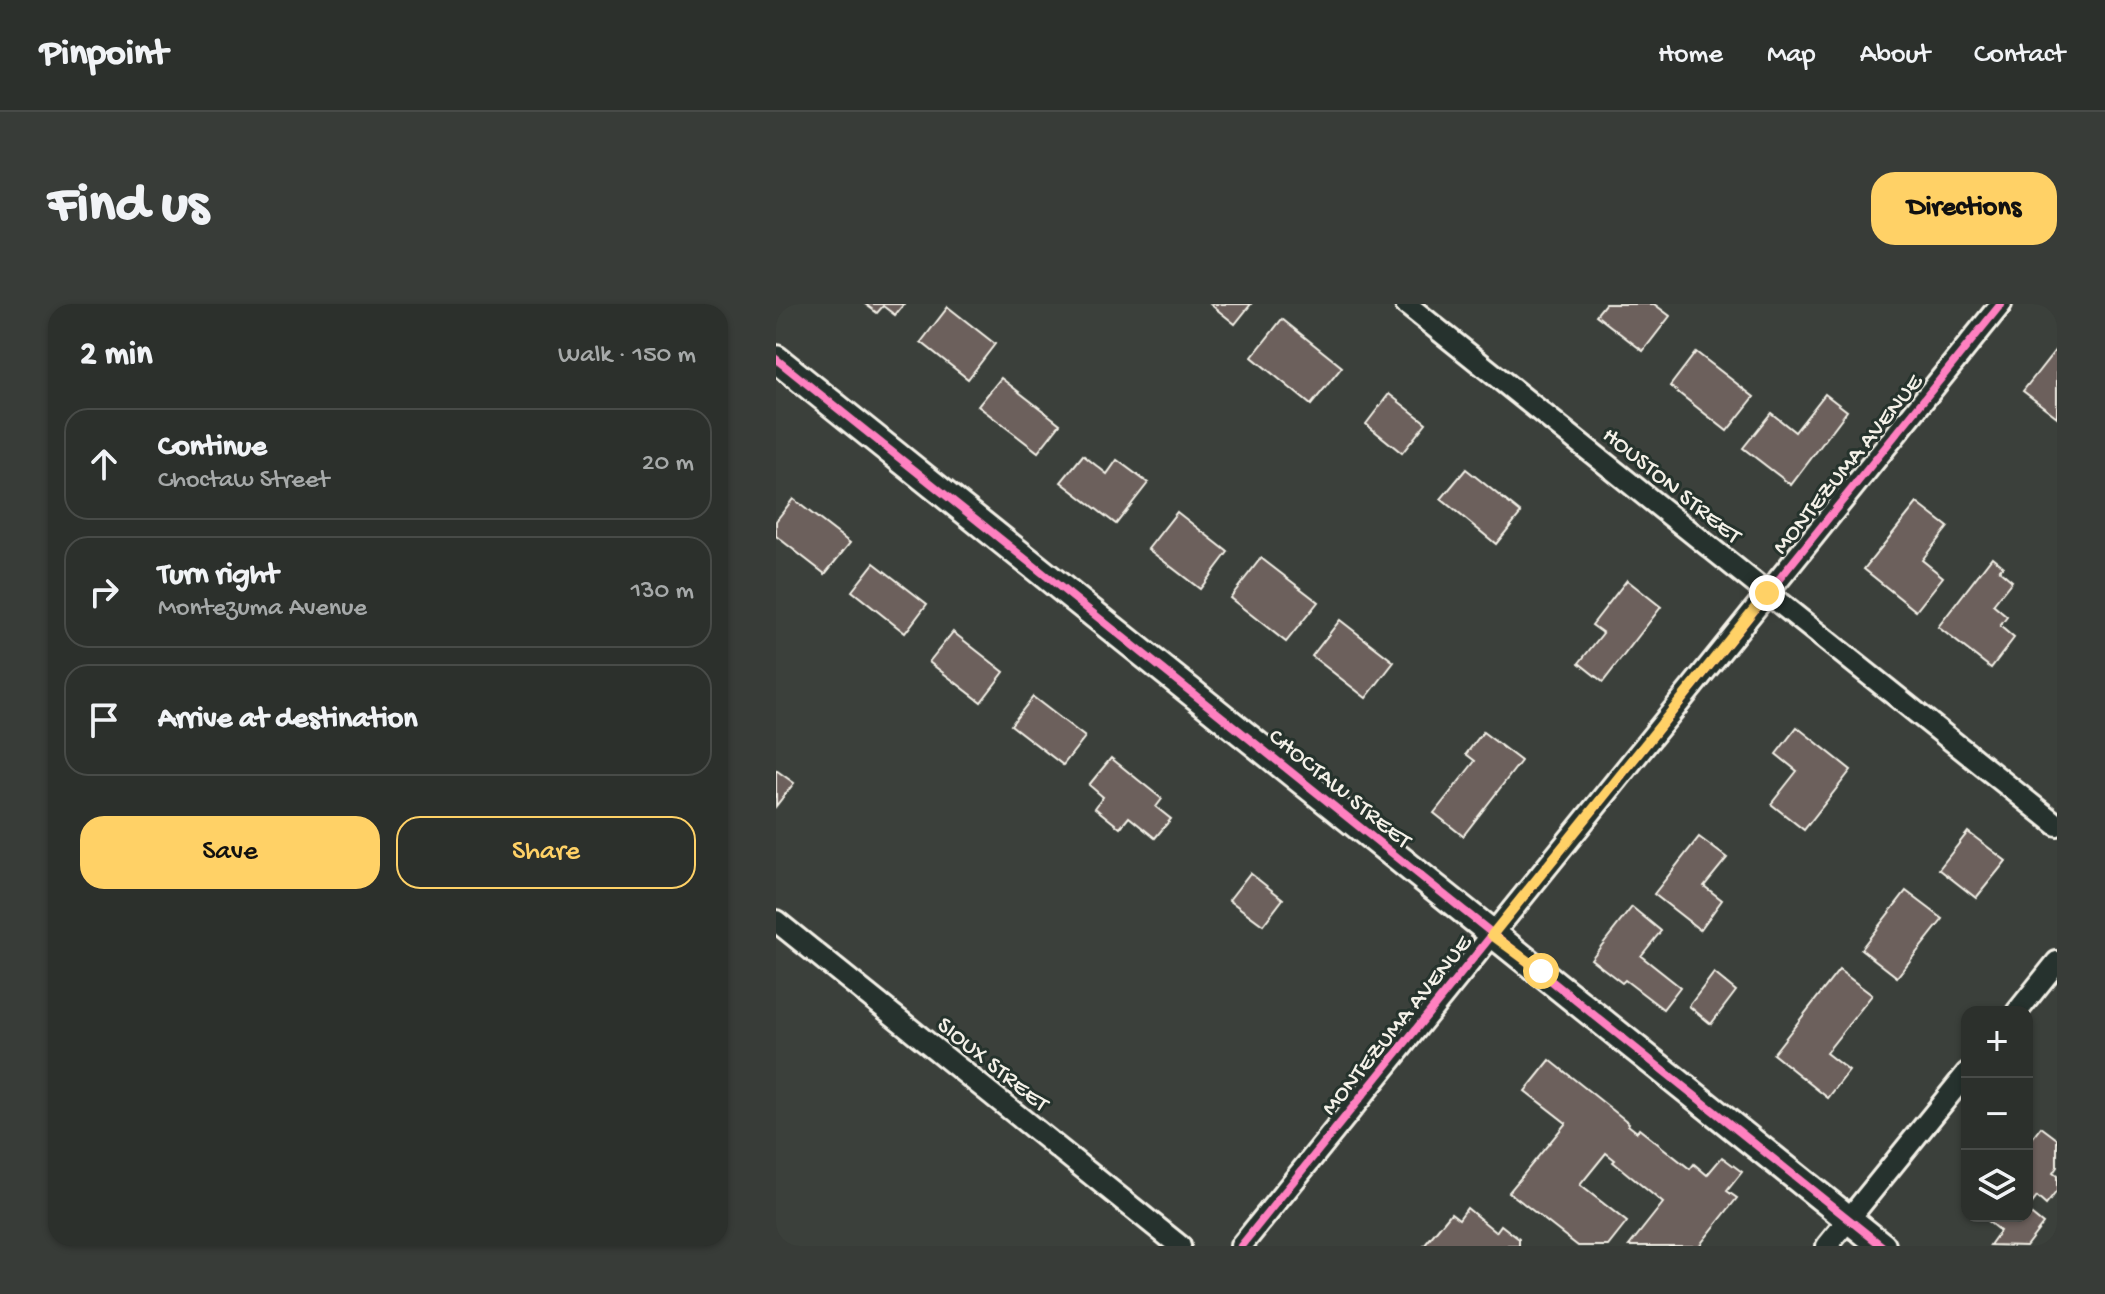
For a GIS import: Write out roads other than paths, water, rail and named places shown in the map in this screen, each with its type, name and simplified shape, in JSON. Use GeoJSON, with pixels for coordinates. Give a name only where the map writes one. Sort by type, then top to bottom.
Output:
{"type":"FeatureCollection","features":[{"type":"Feature","properties":{"kind":"street","name":"HOUSTON STREET"},"geometry":{"type":"LineString","coordinates":[[1406,304],[2057,825]]}},
{"type":"Feature","properties":{"kind":"street","name":"MONTEZUMA AVENUE"},"geometry":{"type":"LineString","coordinates":[[1241,1246],[2001,304]]}},
{"type":"Feature","properties":{"kind":"street","name":"CHOCTAW STREET"},"geometry":{"type":"LineString","coordinates":[[776,359],[1882,1246]]}},
{"type":"Feature","properties":{"kind":"street","name":"SIOUX STREET"},"geometry":{"type":"LineString","coordinates":[[776,921],[1180,1246]]}},
{"type":"Feature","properties":{"kind":"street"},"geometry":{"type":"LineString","coordinates":[[2022,1006],[2057,962]]}},
{"type":"Feature","properties":{"kind":"street"},"geometry":{"type":"LineString","coordinates":[[1827,1246],[1963,1078]]}}]}
